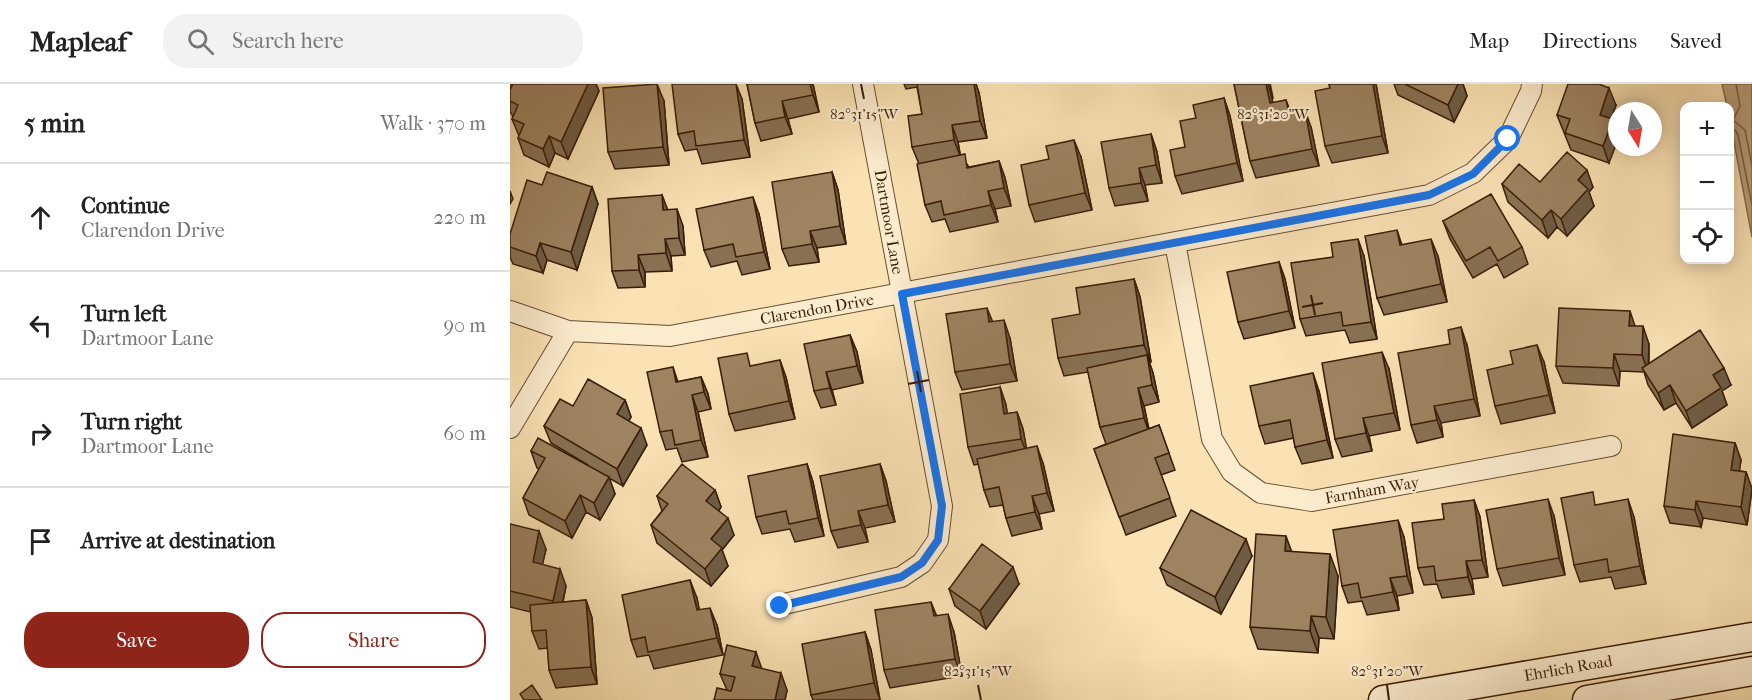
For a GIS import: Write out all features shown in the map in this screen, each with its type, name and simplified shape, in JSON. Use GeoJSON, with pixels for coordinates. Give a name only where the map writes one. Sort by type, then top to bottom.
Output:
{"type":"FeatureCollection","features":[{"type":"Feature","properties":{"kind":"main road","name":"Ehrlich Road"},"geometry":{"type":"LineString","coordinates":[[1383,700],[1752,637]]}},
{"type":"Feature","properties":{"kind":"main road"},"geometry":{"type":"LineString","coordinates":[[1587,700],[1752,671]]}},
{"type":"Feature","properties":{"kind":"street","name":"Dartmoor Lane"},"geometry":{"type":"LineString","coordinates":[[780,606],[901,577],[922,563],[938,540],[942,506],[863,84]]}},
{"type":"Feature","properties":{"kind":"street","name":"Clarendon Drive"},"geometry":{"type":"LineString","coordinates":[[510,311],[568,331],[670,336],[1429,195],[1473,174],[1508,139],[1531,91],[1532,84]]}},
{"type":"Feature","properties":{"kind":"street","name":"Farnham Way"},"geometry":{"type":"LineString","coordinates":[[1175,243],[1212,439],[1232,472],[1262,493],[1312,501],[1611,446]]}},
{"type":"Feature","properties":{"kind":"street"},"geometry":{"type":"LineString","coordinates":[[510,428],[568,331]]}},
{"type":"Feature","properties":{"kind":"water"},"geometry":{"type":"Polygon","coordinates":[[[1722,84],[1752,84],[1752,237],[1734,142],[1734,102],[1726,102],[1722,84]]]}},
{"type":"Feature","properties":{"kind":"building"},"geometry":{"type":"Polygon","coordinates":[[[513,84],[588,84],[561,142],[549,136],[543,149],[518,138],[524,124],[512,119],[518,105],[510,101],[510,90],[513,84]]]}},
{"type":"Feature","properties":{"kind":"building"},"geometry":{"type":"Polygon","coordinates":[[[657,84],[663,147],[608,152],[603,88],[657,84]]]}},
{"type":"Feature","properties":{"kind":"building"},"geometry":{"type":"Polygon","coordinates":[[[672,84],[736,84],[744,140],[696,146],[694,131],[678,134],[672,84]]]}},
{"type":"Feature","properties":{"kind":"building"},"geometry":{"type":"Polygon","coordinates":[[[747,84],[810,84],[813,95],[782,101],[785,117],[755,123],[747,84]]]}},
{"type":"Feature","properties":{"kind":"building"},"geometry":{"type":"Polygon","coordinates":[[[917,84],[974,84],[980,121],[952,125],[954,140],[912,147],[908,116],[922,114],[917,84]]]}},
{"type":"Feature","properties":{"kind":"building"},"geometry":{"type":"Polygon","coordinates":[[[1234,84],[1266,84],[1270,103],[1286,100],[1289,113],[1305,110],[1312,149],[1250,161],[1234,84]]]}},
{"type":"Feature","properties":{"kind":"building"},"geometry":{"type":"Polygon","coordinates":[[[1329,84],[1373,84],[1382,136],[1325,146],[1315,91],[1330,88],[1329,84]]]}},
{"type":"Feature","properties":{"kind":"building"},"geometry":{"type":"Polygon","coordinates":[[[1405,84],[1458,84],[1448,105],[1405,84]]]}},
{"type":"Feature","properties":{"kind":"building"},"geometry":{"type":"Polygon","coordinates":[[[1568,84],[1599,84],[1609,88],[1600,115],[1608,117],[1608,132],[1603,146],[1565,133],[1570,119],[1557,115],[1568,84]]]}},
{"type":"Feature","properties":{"kind":"building"},"geometry":{"type":"Polygon","coordinates":[[[1224,98],[1237,163],[1175,176],[1170,150],[1185,147],[1180,121],[1196,118],[1193,105],[1224,98]]]}},
{"type":"Feature","properties":{"kind":"building"},"geometry":{"type":"Polygon","coordinates":[[[1151,134],[1156,165],[1139,168],[1141,183],[1109,188],[1101,142],[1151,134]]]}},
{"type":"Feature","properties":{"kind":"building"},"geometry":{"type":"Polygon","coordinates":[[[1074,140],[1085,193],[1029,205],[1021,165],[1049,159],[1046,146],[1074,140]]]}},
{"type":"Feature","properties":{"kind":"building"},"geometry":{"type":"Polygon","coordinates":[[[1567,152],[1587,170],[1578,180],[1588,189],[1561,219],[1551,210],[1542,220],[1502,184],[1519,164],[1540,182],[1567,152]]]}},
{"type":"Feature","properties":{"kind":"building"},"geometry":{"type":"Polygon","coordinates":[[[965,154],[967,168],[999,161],[1004,188],[988,191],[991,205],[944,215],[941,201],[925,205],[917,164],[965,154]]]}},
{"type":"Feature","properties":{"kind":"building"},"geometry":{"type":"Polygon","coordinates":[[[547,172],[592,187],[571,252],[540,243],[536,256],[510,247],[510,234],[527,180],[542,185],[547,172]]]}},
{"type":"Feature","properties":{"kind":"building"},"geometry":{"type":"Polygon","coordinates":[[[832,172],[840,226],[810,231],[812,244],[782,249],[772,182],[832,172]]]}},
{"type":"Feature","properties":{"kind":"building"},"geometry":{"type":"Polygon","coordinates":[[[1491,194],[1522,247],[1498,261],[1490,247],[1466,261],[1443,221],[1491,194]]]}},
{"type":"Feature","properties":{"kind":"building"},"geometry":{"type":"Polygon","coordinates":[[[662,195],[663,210],[677,209],[679,238],[665,239],[666,253],[638,255],[639,270],[612,271],[608,199],[662,195]]]}},
{"type":"Feature","properties":{"kind":"building"},"geometry":{"type":"Polygon","coordinates":[[[753,197],[764,252],[736,257],[733,244],[704,250],[696,209],[753,197]]]}},
{"type":"Feature","properties":{"kind":"building"},"geometry":{"type":"Polygon","coordinates":[[[1397,230],[1400,245],[1431,239],[1441,284],[1377,298],[1365,236],[1397,230]]]}},
{"type":"Feature","properties":{"kind":"building"},"geometry":{"type":"Polygon","coordinates":[[[1358,239],[1371,322],[1343,326],[1341,312],[1300,319],[1291,263],[1333,257],[1331,243],[1358,239]]]}},
{"type":"Feature","properties":{"kind":"building"},"geometry":{"type":"Polygon","coordinates":[[[1279,262],[1289,311],[1238,322],[1227,272],[1279,262]]]}},
{"type":"Feature","properties":{"kind":"building"},"geometry":{"type":"Polygon","coordinates":[[[1134,279],[1144,345],[1058,358],[1052,319],[1080,314],[1076,288],[1134,279]]]}},
{"type":"Feature","properties":{"kind":"building"},"geometry":{"type":"Polygon","coordinates":[[[987,308],[989,322],[1004,320],[1010,364],[955,372],[946,314],[987,308]]]}},
{"type":"Feature","properties":{"kind":"building"},"geometry":{"type":"Polygon","coordinates":[[[1559,308],[1630,311],[1629,326],[1643,326],[1642,355],[1614,354],[1613,368],[1556,366],[1559,308]]]}},
{"type":"Feature","properties":{"kind":"building"},"geometry":{"type":"Polygon","coordinates":[[[1461,327],[1474,399],[1434,406],[1437,420],[1411,425],[1398,353],[1450,344],[1448,330],[1461,327]]]}},
{"type":"Feature","properties":{"kind":"building"},"geometry":{"type":"Polygon","coordinates":[[[1700,330],[1724,368],[1713,375],[1721,388],[1686,411],[1670,385],[1658,393],[1642,368],[1700,330]]]}},
{"type":"Feature","properties":{"kind":"building"},"geometry":{"type":"Polygon","coordinates":[[[850,335],[857,366],[826,372],[830,388],[814,391],[804,344],[850,335]]]}},
{"type":"Feature","properties":{"kind":"building"},"geometry":{"type":"Polygon","coordinates":[[[1537,345],[1549,395],[1495,406],[1487,370],[1513,364],[1510,351],[1537,345]]]}},
{"type":"Feature","properties":{"kind":"building"},"geometry":{"type":"Polygon","coordinates":[[[1382,352],[1394,413],[1363,418],[1366,433],[1335,439],[1322,363],[1382,352]]]}},
{"type":"Feature","properties":{"kind":"building"},"geometry":{"type":"Polygon","coordinates":[[[747,353],[750,366],[780,360],[789,401],[729,414],[718,358],[747,353]]]}},
{"type":"Feature","properties":{"kind":"building"},"geometry":{"type":"Polygon","coordinates":[[[1147,355],[1152,385],[1138,388],[1144,418],[1100,427],[1087,368],[1147,355]]]}},
{"type":"Feature","properties":{"kind":"building"},"geometry":{"type":"Polygon","coordinates":[[[673,367],[676,382],[701,377],[704,392],[692,395],[701,440],[675,445],[672,430],[660,432],[647,372],[673,367]]]}},
{"type":"Feature","properties":{"kind":"building"},"geometry":{"type":"Polygon","coordinates":[[[1313,373],[1327,440],[1295,447],[1290,420],[1259,426],[1250,386],[1313,373]]]}},
{"type":"Feature","properties":{"kind":"building"},"geometry":{"type":"Polygon","coordinates":[[[588,379],[625,400],[617,414],[641,428],[617,469],[544,426],[560,399],[573,406],[588,379]]]}},
{"type":"Feature","properties":{"kind":"building"},"geometry":{"type":"Polygon","coordinates":[[[1000,387],[1004,414],[1017,412],[1021,439],[968,447],[960,394],[1000,387]]]}},
{"type":"Feature","properties":{"kind":"building"},"geometry":{"type":"Polygon","coordinates":[[[1159,425],[1169,453],[1155,458],[1170,498],[1119,517],[1094,449],[1159,425]]]}},
{"type":"Feature","properties":{"kind":"building"},"geometry":{"type":"Polygon","coordinates":[[[1673,434],[1735,443],[1731,470],[1746,472],[1741,507],[1696,501],[1695,510],[1664,506],[1673,434]]]}},
{"type":"Feature","properties":{"kind":"building"},"geometry":{"type":"Polygon","coordinates":[[[538,438],[609,477],[594,503],[580,495],[565,521],[523,498],[545,458],[531,451],[538,438]]]}},
{"type":"Feature","properties":{"kind":"building"},"geometry":{"type":"Polygon","coordinates":[[[1037,446],[1047,493],[1032,496],[1035,512],[1006,518],[999,487],[984,490],[977,459],[1037,446]]]}},
{"type":"Feature","properties":{"kind":"building"},"geometry":{"type":"Polygon","coordinates":[[[682,464],[715,490],[706,501],[728,518],[711,539],[722,548],[705,569],[651,525],[668,504],[657,496],[682,464]]]}},
{"type":"Feature","properties":{"kind":"building"},"geometry":{"type":"Polygon","coordinates":[[[807,464],[818,518],[789,524],[786,511],[756,517],[748,476],[807,464]]]}},
{"type":"Feature","properties":{"kind":"building"},"geometry":{"type":"Polygon","coordinates":[[[880,464],[888,505],[858,511],[861,525],[831,531],[820,476],[880,464]]]}},
{"type":"Feature","properties":{"kind":"building"},"geometry":{"type":"Polygon","coordinates":[[[1593,492],[1595,505],[1628,499],[1640,566],[1609,572],[1607,559],[1574,565],[1561,498],[1593,492]]]}},
{"type":"Feature","properties":{"kind":"building"},"geometry":{"type":"Polygon","coordinates":[[[1548,499],[1559,558],[1497,569],[1486,510],[1548,499]]]}},
{"type":"Feature","properties":{"kind":"building"},"geometry":{"type":"Polygon","coordinates":[[[1474,500],[1482,560],[1466,561],[1468,577],[1436,581],[1434,566],[1418,568],[1412,523],[1444,519],[1442,504],[1474,500]]]}},
{"type":"Feature","properties":{"kind":"building"},"geometry":{"type":"Polygon","coordinates":[[[1191,510],[1246,539],[1215,597],[1160,568],[1191,510]]]}},
{"type":"Feature","properties":{"kind":"building"},"geometry":{"type":"Polygon","coordinates":[[[1398,520],[1407,576],[1390,578],[1393,592],[1361,598],[1358,583],[1342,586],[1333,530],[1398,520]]]}},
{"type":"Feature","properties":{"kind":"building"},"geometry":{"type":"Polygon","coordinates":[[[510,524],[539,531],[533,562],[560,569],[553,601],[510,591],[510,524]]]}},
{"type":"Feature","properties":{"kind":"building"},"geometry":{"type":"Polygon","coordinates":[[[1256,534],[1286,536],[1285,551],[1330,554],[1326,617],[1311,616],[1310,631],[1250,627],[1256,534]]]}},
{"type":"Feature","properties":{"kind":"building"},"geometry":{"type":"Polygon","coordinates":[[[982,544],[1013,567],[980,611],[949,589],[982,544]]]}},
{"type":"Feature","properties":{"kind":"building"},"geometry":{"type":"Polygon","coordinates":[[[690,580],[697,610],[710,608],[717,638],[648,652],[645,637],[631,640],[622,595],[690,580]]]}},
{"type":"Feature","properties":{"kind":"building"},"geometry":{"type":"Polygon","coordinates":[[[586,600],[591,667],[549,670],[546,630],[532,631],[530,605],[586,600]]]}},
{"type":"Feature","properties":{"kind":"building"},"geometry":{"type":"Polygon","coordinates":[[[931,602],[934,616],[948,614],[955,659],[884,670],[875,610],[931,602]]]}},
{"type":"Feature","properties":{"kind":"building"},"geometry":{"type":"Polygon","coordinates":[[[865,632],[874,683],[811,695],[802,644],[865,632]]]}},
{"type":"Feature","properties":{"kind":"building"},"geometry":{"type":"Polygon","coordinates":[[[727,645],[756,652],[752,666],[781,673],[775,700],[714,700],[717,688],[731,691],[735,677],[720,674],[727,645]]]}},
{"type":"Feature","properties":{"kind":"building"},"geometry":{"type":"Polygon","coordinates":[[[532,685],[542,700],[524,700],[520,694],[532,685]]]}},
{"type":"Feature","properties":{"kind":"route"},"geometry":{"type":"LineString","coordinates":[[780,606],[901,577],[922,563],[938,540],[942,506],[902,294],[1429,195],[1473,174],[1508,139]]}}]}
